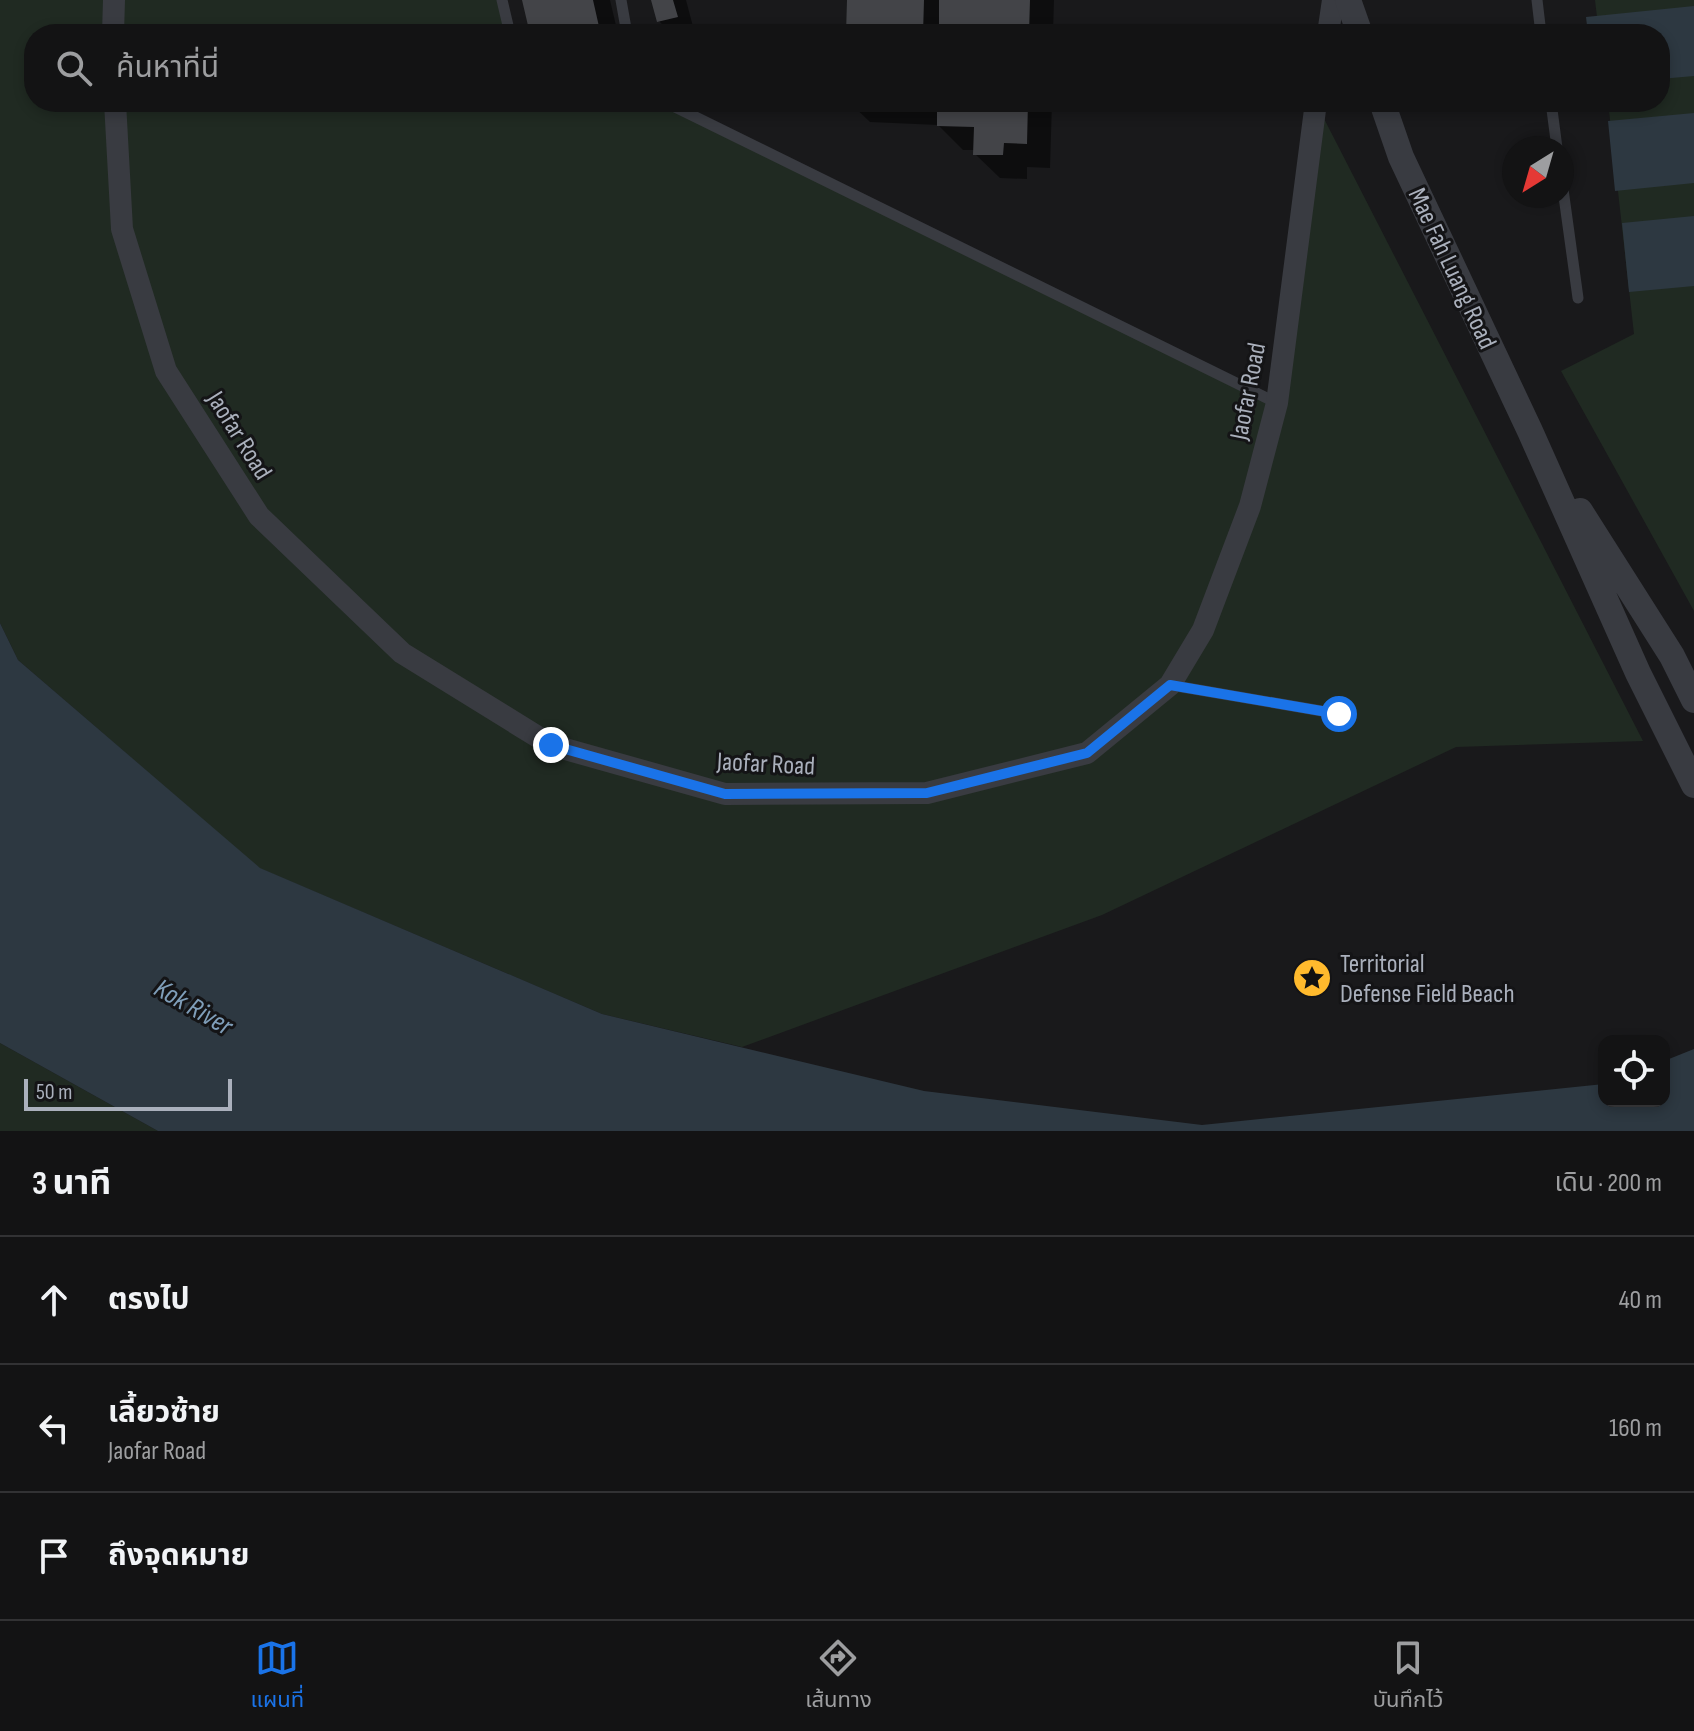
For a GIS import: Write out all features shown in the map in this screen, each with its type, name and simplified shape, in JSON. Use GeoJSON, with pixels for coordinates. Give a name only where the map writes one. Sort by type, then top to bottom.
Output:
{"type":"FeatureCollection","features":[{"type":"Feature","properties":{"kind":"street"},"geometry":{"type":"LineString","coordinates":[[113,24],[114,0]]}},
{"type":"Feature","properties":{"kind":"street"},"geometry":{"type":"LineString","coordinates":[[1329,24],[1333,0]]}},
{"type":"Feature","properties":{"kind":"street"},"geometry":{"type":"LineString","coordinates":[[1348,0],[1356,24]]}},
{"type":"Feature","properties":{"kind":"street","name":"Jaofar Road"},"geometry":{"type":"LineString","coordinates":[[116,112],[122,229],[166,371],[259,516],[402,653],[551,745],[725,794],[927,793],[1087,753],[1170,685],[1203,630],[1245,520],[1277,403],[1315,112]]}},
{"type":"Feature","properties":{"kind":"street","name":"Mae Fah Luang Road"},"geometry":{"type":"LineString","coordinates":[[1385,112],[1401,157],[1530,431],[1638,673],[1694,785]]}},
{"type":"Feature","properties":{"kind":"street","name":"Mae Fah Luang Road"},"geometry":{"type":"LineString","coordinates":[[1530,431],[1672,656],[1694,700]]}},
{"type":"Feature","properties":{"kind":"lane"},"geometry":{"type":"LineString","coordinates":[[502,0],[508,24]]}},
{"type":"Feature","properties":{"kind":"lane"},"geometry":{"type":"LineString","coordinates":[[621,0],[625,24]]}},
{"type":"Feature","properties":{"kind":"lane"},"geometry":{"type":"LineString","coordinates":[[1537,0],[1540,24]]}},
{"type":"Feature","properties":{"kind":"lane"},"geometry":{"type":"LineString","coordinates":[[685,112],[1277,403]]}},
{"type":"Feature","properties":{"kind":"lane"},"geometry":{"type":"LineString","coordinates":[[1552,112],[1555,136]]}},
{"type":"Feature","properties":{"kind":"lane"},"geometry":{"type":"LineString","coordinates":[[1566,208],[1578,298]]}},
{"type":"Feature","properties":{"kind":"lane"},"geometry":{"type":"LineString","coordinates":[[1170,685],[1339,714]]}},
{"type":"Feature","properties":{"kind":"shaded area"},"geometry":{"type":"Polygon","coordinates":[[[0,0],[502,0],[508,24],[24,24],[24,112],[685,112],[1276,402],[1315,112],[1321,112],[1643,741],[1456,747],[1102,915],[742,1047],[602,1014],[259,868],[18,660],[0,623],[0,0]]]}},
{"type":"Feature","properties":{"kind":"shaded area"},"geometry":{"type":"Polygon","coordinates":[[[1595,0],[1694,0],[1694,611],[1561,371],[1634,334],[1609,112],[1670,112],[1670,24],[1598,24],[1595,0]]]}},
{"type":"Feature","properties":{"kind":"shaded area"},"geometry":{"type":"Polygon","coordinates":[[[0,1043],[158,1131],[0,1131],[0,1043]]]}},
{"type":"Feature","properties":{"kind":"water"},"geometry":{"type":"Polygon","coordinates":[[[1694,6],[1694,76],[1670,78],[1670,24],[1587,24],[1586,17],[1694,6]]]}},
{"type":"Feature","properties":{"kind":"water"},"geometry":{"type":"Polygon","coordinates":[[[1694,113],[1694,183],[1615,191],[1608,121],[1694,113]]]}},
{"type":"Feature","properties":{"kind":"water"},"geometry":{"type":"Polygon","coordinates":[[[1694,216],[1694,286],[1629,292],[1622,223],[1694,216]]]}},
{"type":"Feature","properties":{"kind":"water","name":"Kok River"},"geometry":{"type":"Polygon","coordinates":[[[0,623],[18,660],[260,868],[602,1014],[924,1091],[1202,1125],[1598,1085],[1598,1107],[1670,1107],[1670,1059],[1694,1049],[1694,1131],[158,1131],[0,1043],[0,623]]]}},
{"type":"Feature","properties":{"kind":"building"},"geometry":{"type":"Polygon","coordinates":[[[522,0],[593,0],[598,24],[528,24],[522,0]]]}},
{"type":"Feature","properties":{"kind":"building"},"geometry":{"type":"Polygon","coordinates":[[[651,0],[673,0],[678,17],[657,22],[651,0]]]}},
{"type":"Feature","properties":{"kind":"building"},"geometry":{"type":"Polygon","coordinates":[[[847,0],[924,0],[923,24],[846,24],[847,0]]]}},
{"type":"Feature","properties":{"kind":"building"},"geometry":{"type":"Polygon","coordinates":[[[939,0],[1030,0],[1029,24],[939,24],[939,0]]]}},
{"type":"Feature","properties":{"kind":"building"},"geometry":{"type":"Polygon","coordinates":[[[937,112],[1028,112],[1027,144],[1004,143],[1003,155],[973,155],[974,127],[937,126],[937,112]]]}},
{"type":"Feature","properties":{"kind":"place","name":"Territorial Defense Field Beach"},"geometry":{"type":"Point","coordinates":[1312,978]}},
{"type":"Feature","properties":{"kind":"route"},"geometry":{"type":"LineString","coordinates":[[551,745],[725,794],[927,793],[1087,753],[1170,685],[1339,714]]}}]}
